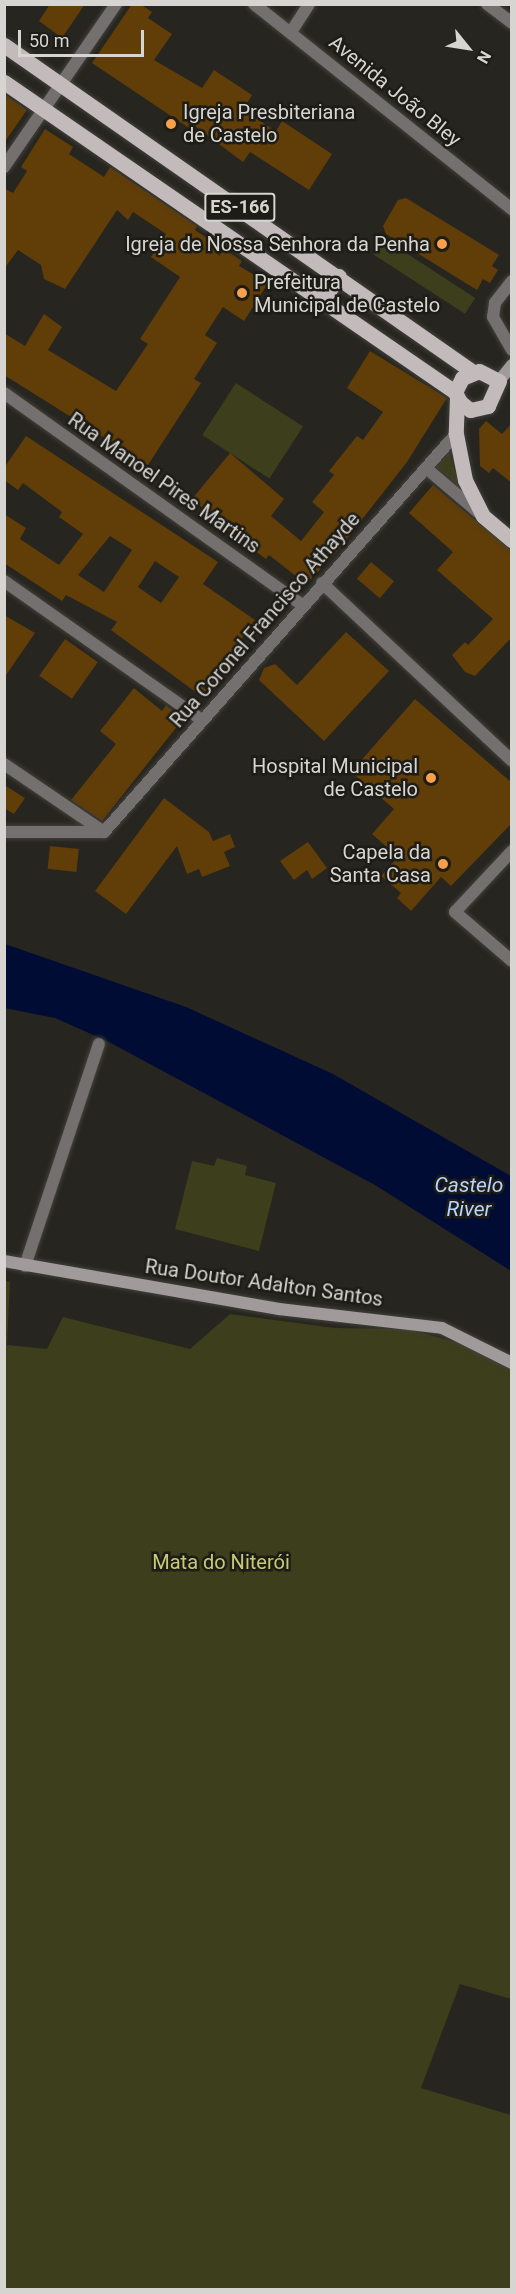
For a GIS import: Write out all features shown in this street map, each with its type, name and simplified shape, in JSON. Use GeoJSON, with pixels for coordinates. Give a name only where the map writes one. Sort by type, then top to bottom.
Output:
{"type":"FeatureCollection","features":[{"type":"Feature","properties":{"kind":"main road","name":"ES-166"},"geometry":{"type":"LineString","coordinates":[[4,45],[339,276],[473,372]]}},
{"type":"Feature","properties":{"kind":"main road","name":"ES-166"},"geometry":{"type":"LineString","coordinates":[[4,82],[456,394]]}},
{"type":"Feature","properties":{"kind":"main road"},"geometry":{"type":"LineString","coordinates":[[322,301],[339,276]]}},
{"type":"Feature","properties":{"kind":"main road"},"geometry":{"type":"LineString","coordinates":[[456,394],[470,410],[483,409],[505,385],[512,365]]}},
{"type":"Feature","properties":{"kind":"main road"},"geometry":{"type":"LineString","coordinates":[[505,385],[485,373],[473,372],[462,378],[456,394],[456,434],[465,480],[483,516],[512,540]]}},
{"type":"Feature","properties":{"kind":"main road","name":"Rua Doutor Adalton Santos"},"geometry":{"type":"LineString","coordinates":[[4,1261],[279,1309],[442,1328],[512,1363]]}},
{"type":"Feature","properties":{"kind":"street"},"geometry":{"type":"LineString","coordinates":[[4,167],[116,4]]}},
{"type":"Feature","properties":{"kind":"street","name":"Avenida João Bley"},"geometry":{"type":"LineString","coordinates":[[254,4],[512,209]]}},
{"type":"Feature","properties":{"kind":"street"},"geometry":{"type":"LineString","coordinates":[[291,32],[309,4]]}},
{"type":"Feature","properties":{"kind":"street"},"geometry":{"type":"LineString","coordinates":[[487,4],[512,23]]}},
{"type":"Feature","properties":{"kind":"street"},"geometry":{"type":"LineString","coordinates":[[512,281],[495,303],[493,317],[512,350]]}},
{"type":"Feature","properties":{"kind":"street","name":"Rua Manoel Pires Martins"},"geometry":{"type":"LineString","coordinates":[[4,393],[302,605]]}},
{"type":"Feature","properties":{"kind":"street","name":"Rua Coronel Francisco Athayde"},"geometry":{"type":"LineString","coordinates":[[104,832],[302,605],[456,434]]}},
{"type":"Feature","properties":{"kind":"street"},"geometry":{"type":"LineString","coordinates":[[426,468],[483,516]]}},
{"type":"Feature","properties":{"kind":"street"},"geometry":{"type":"LineString","coordinates":[[4,581],[202,720]]}},
{"type":"Feature","properties":{"kind":"street"},"geometry":{"type":"LineString","coordinates":[[322,583],[512,761]]}},
{"type":"Feature","properties":{"kind":"street"},"geometry":{"type":"LineString","coordinates":[[4,764],[104,832]]}},
{"type":"Feature","properties":{"kind":"street"},"geometry":{"type":"LineString","coordinates":[[4,832],[104,832]]}},
{"type":"Feature","properties":{"kind":"street"},"geometry":{"type":"LineString","coordinates":[[512,851],[456,912],[512,961]]}},
{"type":"Feature","properties":{"kind":"street"},"geometry":{"type":"LineString","coordinates":[[25,1266],[99,1044]]}},
{"type":"Feature","properties":{"kind":"green space"},"geometry":{"type":"Polygon","coordinates":[[[383,238],[475,298],[465,314],[373,254],[383,238]]]}},
{"type":"Feature","properties":{"kind":"green space"},"geometry":{"type":"Polygon","coordinates":[[[236,383],[303,427],[269,479],[202,435],[236,383]]]}},
{"type":"Feature","properties":{"kind":"green space"},"geometry":{"type":"Polygon","coordinates":[[[449,452],[460,488],[436,467],[449,452]]]}},
{"type":"Feature","properties":{"kind":"green space"},"geometry":{"type":"Polygon","coordinates":[[[217,1158],[247,1166],[245,1175],[276,1183],[259,1251],[175,1229],[192,1161],[214,1166],[217,1158]]]}},
{"type":"Feature","properties":{"kind":"green space","name":"Mata do Niterói"},"geometry":{"type":"Polygon","coordinates":[[[5,1281],[10,1282],[7,1345],[47,1349],[63,1317],[190,1349],[230,1314],[335,1328],[407,1329],[474,1347],[512,1366],[511,1999],[460,1984],[421,2088],[511,2115],[511,2289],[5,2290],[5,1281]]]}},
{"type":"Feature","properties":{"kind":"water","name":"Castelo River"},"geometry":{"type":"Polygon","coordinates":[[[5,944],[186,1007],[333,1074],[511,1176],[511,1271],[375,1185],[107,1041],[55,1018],[5,1008],[5,944]]]}},
{"type":"Feature","properties":{"kind":"building"},"geometry":{"type":"Polygon","coordinates":[[[50,4],[85,4],[62,38],[39,21],[50,4]]]}},
{"type":"Feature","properties":{"kind":"building"},"geometry":{"type":"Polygon","coordinates":[[[132,4],[140,4],[152,12],[148,18],[172,34],[154,60],[202,88],[214,70],[252,95],[243,110],[276,131],[282,121],[332,154],[309,190],[250,152],[243,162],[195,126],[192,130],[92,63],[132,4]]]}},
{"type":"Feature","properties":{"kind":"building"},"geometry":{"type":"Polygon","coordinates":[[[4,94],[27,110],[4,143],[4,94]]]}},
{"type":"Feature","properties":{"kind":"building"},"geometry":{"type":"Polygon","coordinates":[[[45,129],[73,147],[69,154],[104,177],[110,167],[197,226],[195,230],[242,261],[239,266],[268,283],[244,321],[223,307],[205,335],[217,343],[194,379],[201,383],[148,465],[4,375],[4,333],[25,346],[44,314],[62,327],[48,350],[116,391],[148,344],[140,339],[180,277],[151,257],[166,234],[133,212],[128,220],[117,210],[65,289],[44,279],[41,265],[18,250],[4,269],[4,188],[13,193],[27,171],[21,167],[45,129]]]}},
{"type":"Feature","properties":{"kind":"building","name":"Igreja de Nossa Senhora da Penha"},"geometry":{"type":"Polygon","coordinates":[[[406,198],[499,255],[492,266],[498,270],[490,283],[483,279],[477,290],[386,234],[383,226],[398,200],[406,198]]]}},
{"type":"Feature","properties":{"kind":"building"},"geometry":{"type":"Polygon","coordinates":[[[370,351],[447,398],[407,462],[335,554],[306,584],[269,555],[266,559],[248,546],[192,499],[230,453],[284,499],[271,516],[301,541],[324,512],[312,502],[334,475],[329,471],[357,436],[363,440],[383,412],[347,388],[370,351]]]}},
{"type":"Feature","properties":{"kind":"building"},"geometry":{"type":"Polygon","coordinates":[[[486,421],[502,434],[512,423],[512,483],[493,468],[489,473],[480,466],[479,429],[486,421]]]}},
{"type":"Feature","properties":{"kind":"building"},"geometry":{"type":"Polygon","coordinates":[[[26,436],[218,562],[203,584],[255,620],[228,658],[232,661],[201,696],[111,630],[117,622],[66,595],[62,601],[4,563],[4,514],[26,528],[20,539],[59,565],[83,534],[59,517],[62,512],[23,483],[18,490],[4,480],[4,468],[26,436]],[[110,536],[78,575],[104,592],[132,550],[110,536]],[[155,561],[138,587],[161,603],[179,577],[155,561]]]}},
{"type":"Feature","properties":{"kind":"building"},"geometry":{"type":"Polygon","coordinates":[[[433,485],[512,551],[512,637],[475,676],[465,672],[452,655],[465,642],[468,645],[493,619],[437,570],[453,552],[409,513],[433,485]]]}},
{"type":"Feature","properties":{"kind":"building"},"geometry":{"type":"Polygon","coordinates":[[[371,562],[394,581],[380,598],[357,579],[371,562]]]}},
{"type":"Feature","properties":{"kind":"building"},"geometry":{"type":"Polygon","coordinates":[[[4,615],[35,633],[4,678],[4,615]]]}},
{"type":"Feature","properties":{"kind":"building"},"geometry":{"type":"Polygon","coordinates":[[[346,632],[389,671],[324,741],[259,680],[264,668],[275,664],[297,685],[346,632]]]}},
{"type":"Feature","properties":{"kind":"building"},"geometry":{"type":"Polygon","coordinates":[[[65,639],[98,662],[72,699],[39,676],[65,639]]]}},
{"type":"Feature","properties":{"kind":"building"},"geometry":{"type":"Polygon","coordinates":[[[134,688],[162,711],[166,705],[183,719],[102,821],[71,800],[116,744],[100,731],[134,688]]]}},
{"type":"Feature","properties":{"kind":"building","name":"Hospital Municipal de Castelo"},"geometry":{"type":"Polygon","coordinates":[[[415,699],[512,783],[512,823],[451,886],[441,877],[411,911],[397,898],[401,893],[381,876],[398,857],[372,834],[394,809],[351,772],[415,699]]]}},
{"type":"Feature","properties":{"kind":"building"},"geometry":{"type":"Polygon","coordinates":[[[4,785],[25,798],[14,814],[4,808],[4,785]]]}},
{"type":"Feature","properties":{"kind":"building"},"geometry":{"type":"Polygon","coordinates":[[[164,798],[209,832],[213,841],[230,834],[235,847],[224,852],[230,866],[202,877],[199,869],[187,874],[177,846],[126,914],[95,891],[164,798]]]}},
{"type":"Feature","properties":{"kind":"building"},"geometry":{"type":"Polygon","coordinates":[[[308,842],[327,868],[312,879],[307,870],[294,880],[280,861],[308,842]]]}},
{"type":"Feature","properties":{"kind":"building"},"geometry":{"type":"Polygon","coordinates":[[[50,846],[79,849],[76,872],[48,869],[50,846]]]}},
{"type":"Feature","properties":{"kind":"place","name":"Igreja Presbiteriana de Castelo"},"geometry":{"type":"Point","coordinates":[171,124]}},
{"type":"Feature","properties":{"kind":"place","name":"Igreja de Nossa Senhora da Penha"},"geometry":{"type":"Point","coordinates":[442,244]}},
{"type":"Feature","properties":{"kind":"place","name":"Prefeitura Municipal de Castelo"},"geometry":{"type":"Point","coordinates":[242,293]}},
{"type":"Feature","properties":{"kind":"place","name":"Hospital Municipal de Castelo"},"geometry":{"type":"Point","coordinates":[431,778]}},
{"type":"Feature","properties":{"kind":"place","name":"Capela da Santa Casa"},"geometry":{"type":"Point","coordinates":[443,864]}}]}
